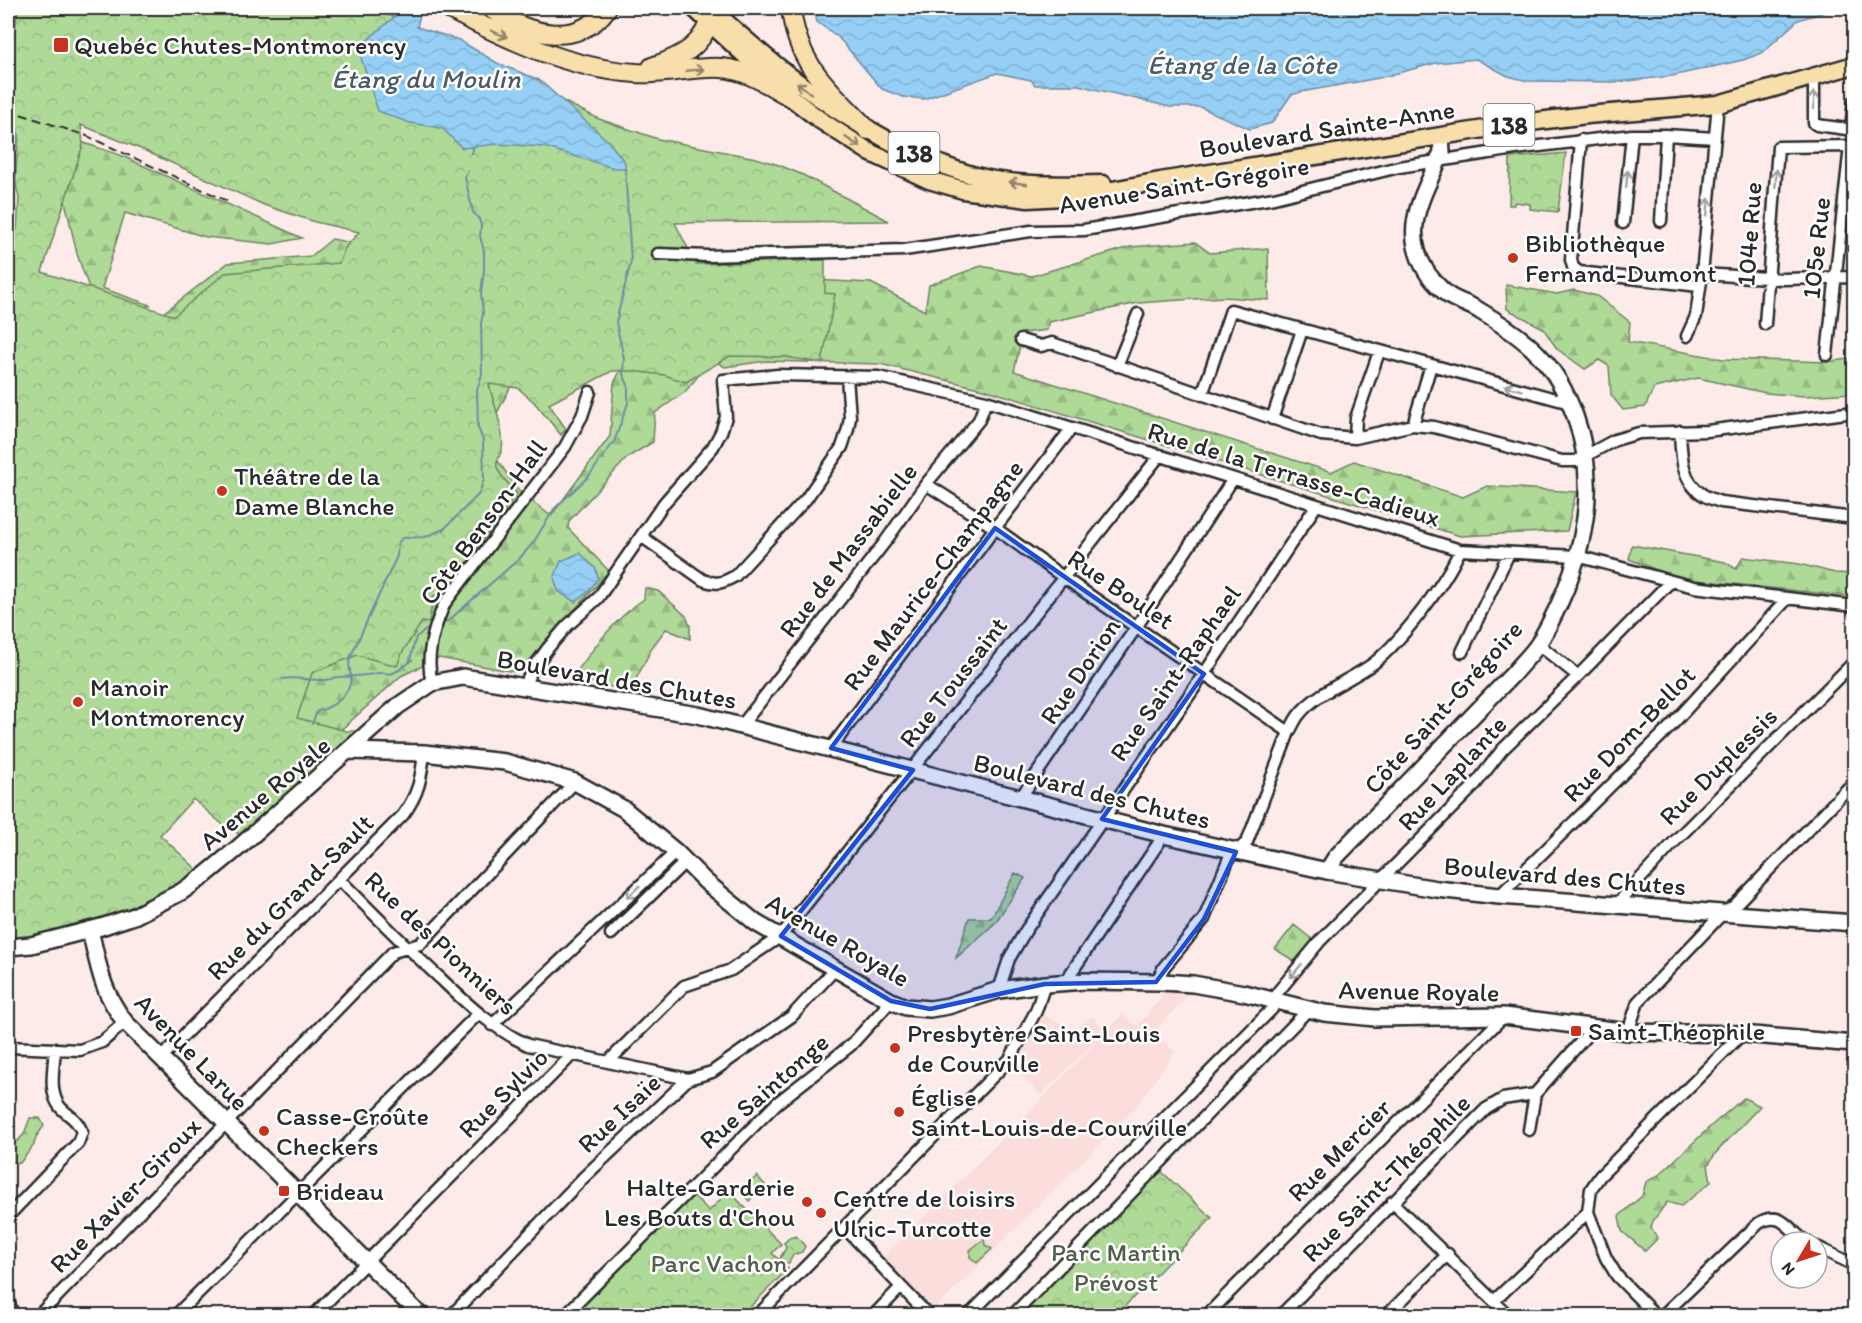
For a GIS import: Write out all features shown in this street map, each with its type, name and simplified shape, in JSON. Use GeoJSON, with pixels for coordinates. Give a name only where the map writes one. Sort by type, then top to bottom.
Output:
{"type":"FeatureCollection","features":[{"type":"Feature","properties":{"kind":"highway"},"geometry":{"type":"LineString","coordinates":[[447,8],[488,29],[553,55],[607,69],[636,73],[721,68],[752,75],[789,96]]}},
{"type":"Feature","properties":{"kind":"highway"},"geometry":{"type":"LineString","coordinates":[[491,8],[521,26],[537,31],[564,34],[588,26],[608,8]]}},
{"type":"Feature","properties":{"kind":"highway"},"geometry":{"type":"LineString","coordinates":[[791,8],[793,24],[803,55],[813,71],[868,130]]}},
{"type":"Feature","properties":{"kind":"highway"},"geometry":{"type":"LineString","coordinates":[[636,73],[684,54],[701,39],[711,14]]}},
{"type":"Feature","properties":{"kind":"main road","name":"Boulevard Sainte-Anne"},"geometry":{"type":"LineString","coordinates":[[694,8],[711,14],[812,94],[868,130],[931,161],[991,180],[1053,186],[1161,181]]}},
{"type":"Feature","properties":{"kind":"main road","name":"Boulevard Sainte-Anne"},"geometry":{"type":"LineString","coordinates":[[711,14],[789,96],[820,120],[871,153],[929,180],[963,190],[1004,196],[1057,198],[1081,196],[1522,123],[1718,104],[1854,65]]}},
{"type":"Feature","properties":{"kind":"street"},"geometry":{"type":"LineString","coordinates":[[1814,77],[1814,123],[1817,125],[1853,129],[1854,102]]}},
{"type":"Feature","properties":{"kind":"street"},"geometry":{"type":"LineString","coordinates":[[1687,336],[1696,316],[1702,274],[1718,104]]}},
{"type":"Feature","properties":{"kind":"street"},"geometry":{"type":"LineString","coordinates":[[1623,223],[1632,135]]}},
{"type":"Feature","properties":{"kind":"street","name":"Avenue Saint-Grégoire"},"geometry":{"type":"LineString","coordinates":[[658,254],[708,256],[904,250],[1031,231],[1084,230],[1274,198],[1439,159],[1632,135],[1715,138]]}},
{"type":"Feature","properties":{"kind":"street"},"geometry":{"type":"LineString","coordinates":[[1661,221],[1666,135]]}},
{"type":"Feature","properties":{"kind":"street","name":"Côte Saint-Grégoire"},"geometry":{"type":"LineString","coordinates":[[1327,871],[1336,857],[1513,674],[1538,644],[1561,598],[1577,556],[1588,497],[1586,456],[1580,430],[1557,378],[1538,354],[1508,330],[1478,309],[1449,296],[1426,271],[1414,242],[1415,216],[1442,152],[1441,137]]}},
{"type":"Feature","properties":{"kind":"street"},"geometry":{"type":"LineString","coordinates":[[1581,140],[1571,260],[1573,267],[1579,272],[1699,286]]}},
{"type":"Feature","properties":{"kind":"street","name":"104e Rue"},"geometry":{"type":"LineString","coordinates":[[1766,324],[1778,147],[1852,146]]}},
{"type":"Feature","properties":{"kind":"street","name":"105e Rue"},"geometry":{"type":"LineString","coordinates":[[1827,355],[1852,146]]}},
{"type":"Feature","properties":{"kind":"street"},"geometry":{"type":"LineString","coordinates":[[1702,274],[1768,278],[1854,277]]}},
{"type":"Feature","properties":{"kind":"street"},"geometry":{"type":"LineString","coordinates":[[1202,395],[1231,310],[1570,403]]}},
{"type":"Feature","properties":{"kind":"street"},"geometry":{"type":"LineString","coordinates":[[1117,366],[1138,314]]}},
{"type":"Feature","properties":{"kind":"street"},"geometry":{"type":"LineString","coordinates":[[1272,419],[1302,330]]}},
{"type":"Feature","properties":{"kind":"street"},"geometry":{"type":"LineString","coordinates":[[1021,340],[1041,346],[1052,343],[1321,435],[1356,438],[1413,425],[1434,427],[1562,461],[1576,461],[1625,436],[1639,433],[1707,431],[1854,412]]}},
{"type":"Feature","properties":{"kind":"street"},"geometry":{"type":"LineString","coordinates":[[1356,438],[1356,417],[1379,352]]}},
{"type":"Feature","properties":{"kind":"street"},"geometry":{"type":"LineString","coordinates":[[1413,425],[1431,365]]}},
{"type":"Feature","properties":{"kind":"street","name":"Rue de la Terrasse-Cadieux"},"geometry":{"type":"LineString","coordinates":[[641,536],[664,503],[717,440],[726,417],[723,380],[778,375],[878,377],[986,401],[1460,550],[1577,556],[1694,587],[1854,606]]}},
{"type":"Feature","properties":{"kind":"street"},"geometry":{"type":"LineString","coordinates":[[524,686],[548,648],[567,626],[598,598],[641,536],[703,580],[714,584],[724,583],[735,576],[806,499],[842,447],[849,429],[850,417],[847,377]]}},
{"type":"Feature","properties":{"kind":"street","name":"Côte Benson-Hall"},"geometry":{"type":"LineString","coordinates":[[432,683],[428,663],[437,621],[445,603],[566,447],[582,416],[590,392]]}},
{"type":"Feature","properties":{"kind":"street","name":"Rue de Massabielle"},"geometry":{"type":"LineString","coordinates":[[742,725],[885,542],[926,484],[979,420],[986,401]]}},
{"type":"Feature","properties":{"kind":"street","name":"Rue Maurice-Champagne"},"geometry":{"type":"LineString","coordinates":[[831,748],[994,528],[1071,429]]}},
{"type":"Feature","properties":{"kind":"street"},"geometry":{"type":"LineString","coordinates":[[1680,431],[1682,463],[1690,482],[1702,494],[1721,502],[1854,518]]}},
{"type":"Feature","properties":{"kind":"street","name":"Rue Toussaint"},"geometry":{"type":"LineString","coordinates":[[609,1061],[684,986],[731,970],[781,936],[1161,455]]}},
{"type":"Feature","properties":{"kind":"street","name":"Rue Dorion"},"geometry":{"type":"LineString","coordinates":[[1021,797],[1233,479]]}},
{"type":"Feature","properties":{"kind":"street","name":"Rue Boulet"},"geometry":{"type":"LineString","coordinates":[[926,484],[994,528],[1289,732]]}},
{"type":"Feature","properties":{"kind":"street","name":"Rue Saint-Raphael"},"geometry":{"type":"LineString","coordinates":[[999,990],[1009,959],[1026,930],[1204,674],[1316,506]]}},
{"type":"Feature","properties":{"kind":"street"},"geometry":{"type":"LineString","coordinates":[[1156,982],[1164,968],[1204,919],[1229,858],[1247,842],[1289,732],[1298,716],[1310,705],[1374,662],[1403,633],[1450,573],[1460,550]]}},
{"type":"Feature","properties":{"kind":"street"},"geometry":{"type":"LineString","coordinates":[[1462,652],[1509,553]]}},
{"type":"Feature","properties":{"kind":"street","name":"Rue Laplante"},"geometry":{"type":"LineString","coordinates":[[968,1316],[1272,1009],[1277,993],[1320,941],[1474,786],[1502,750],[1671,581]]}},
{"type":"Feature","properties":{"kind":"street","name":"Rue Dom-Bellot"},"geometry":{"type":"LineString","coordinates":[[1499,896],[1670,727],[1787,599]]}},
{"type":"Feature","properties":{"kind":"street"},"geometry":{"type":"LineString","coordinates":[[1538,644],[1578,676]]}},
{"type":"Feature","properties":{"kind":"street","name":"Rue Duplessis"},"geometry":{"type":"LineString","coordinates":[[1617,904],[1677,839],[1854,662]]}},
{"type":"Feature","properties":{"kind":"street","name":"Boulevard des Chutes"},"geometry":{"type":"LineString","coordinates":[[348,751],[398,706],[432,683],[463,677],[698,715],[1164,835],[1327,871],[1499,896],[1854,923]]}},
{"type":"Feature","properties":{"kind":"street","name":"Avenue Royale"},"geometry":{"type":"LineString","coordinates":[[8,947],[32,945],[90,930],[134,916],[158,904],[204,876],[348,751],[424,753],[505,762],[575,782],[624,809],[756,923],[891,1001],[906,1007],[930,1009],[948,1006],[999,990],[1045,984],[1156,982],[1193,984],[1244,993],[1308,1010],[1375,1018],[1504,1016],[1628,1032],[1742,1034],[1854,1044]]}},
{"type":"Feature","properties":{"kind":"street","name":"Rue du Grand-Sault"},"geometry":{"type":"LineString","coordinates":[[161,1058],[403,815],[414,800],[421,783],[424,753]]}},
{"type":"Feature","properties":{"kind":"street","name":"Rue Xavier-Giroux"},"geometry":{"type":"LineString","coordinates":[[38,1316],[393,952],[420,944],[575,782]]}},
{"type":"Feature","properties":{"kind":"street"},"geometry":{"type":"LineString","coordinates":[[1628,1032],[1638,1002],[1854,782]]}},
{"type":"Feature","properties":{"kind":"street"},"geometry":{"type":"LineString","coordinates":[[1068,982],[1071,973],[1164,835]]}},
{"type":"Feature","properties":{"kind":"street"},"geometry":{"type":"LineString","coordinates":[[611,934],[680,857]]}},
{"type":"Feature","properties":{"kind":"street"},"geometry":{"type":"LineString","coordinates":[[492,1025],[680,857]]}},
{"type":"Feature","properties":{"kind":"street","name":"Rue des Pionniers"},"geometry":{"type":"LineString","coordinates":[[339,879],[407,948],[478,1014],[508,1036],[528,1045],[688,1079]]}},
{"type":"Feature","properties":{"kind":"street","name":"Avenue Larue"},"geometry":{"type":"LineString","coordinates":[[90,930],[105,989],[111,1004],[125,1022],[421,1316]]}},
{"type":"Feature","properties":{"kind":"street","name":"Rue Isaïe"},"geometry":{"type":"LineString","coordinates":[[451,1316],[583,1178],[688,1079],[712,1072],[792,1016],[836,968]]}},
{"type":"Feature","properties":{"kind":"street"},"geometry":{"type":"LineString","coordinates":[[757,1316],[1010,1059],[1036,1011],[1045,984]]}},
{"type":"Feature","properties":{"kind":"street","name":"Rue Saintonge"},"geometry":{"type":"LineString","coordinates":[[564,1316],[777,1103],[851,1044],[891,1001]]}},
{"type":"Feature","properties":{"kind":"street"},"geometry":{"type":"LineString","coordinates":[[1012,1316],[1308,1010]]}},
{"type":"Feature","properties":{"kind":"street"},"geometry":{"type":"LineString","coordinates":[[175,1316],[478,1014]]}},
{"type":"Feature","properties":{"kind":"street","name":"Rue Mercier"},"geometry":{"type":"LineString","coordinates":[[1206,1316],[1504,1016]]}},
{"type":"Feature","properties":{"kind":"street"},"geometry":{"type":"LineString","coordinates":[[8,1047],[80,1050],[102,1042],[125,1022]]}},
{"type":"Feature","properties":{"kind":"street"},"geometry":{"type":"LineString","coordinates":[[1529,1130],[1534,1094],[1593,1028]]}},
{"type":"Feature","properties":{"kind":"street"},"geometry":{"type":"LineString","coordinates":[[1656,1316],[1617,1276],[1606,1258],[1588,1212],[1592,1189],[1600,1176],[1742,1034]]}},
{"type":"Feature","properties":{"kind":"street"},"geometry":{"type":"LineString","coordinates":[[8,1216],[78,1143],[82,1132],[78,1122],[62,1109],[55,1099],[53,1090],[55,1049]]}},
{"type":"Feature","properties":{"kind":"street","name":"Rue Sylvio"},"geometry":{"type":"LineString","coordinates":[[313,1316],[573,1054]]}},
{"type":"Feature","properties":{"kind":"street","name":"Rue Saint-Théophile"},"geometry":{"type":"LineString","coordinates":[[1280,1316],[1486,1109],[1503,1099],[1534,1094]]}},
{"type":"Feature","properties":{"kind":"street"},"geometry":{"type":"LineString","coordinates":[[1392,1202],[1448,1254],[1509,1316]]}},
{"type":"Feature","properties":{"kind":"street"},"geometry":{"type":"LineString","coordinates":[[1495,1300],[1588,1212]]}},
{"type":"Feature","properties":{"kind":"street"},"geometry":{"type":"LineString","coordinates":[[1662,1316],[1759,1223],[1768,1218],[1777,1218],[1794,1230]]}},
{"type":"Feature","properties":{"kind":"street"},"geometry":{"type":"LineString","coordinates":[[845,1228],[929,1316]]}},
{"type":"Feature","properties":{"kind":"street"},"geometry":{"type":"LineString","coordinates":[[1829,1252],[1853,1261]]}},
{"type":"Feature","properties":{"kind":"street"},"geometry":{"type":"LineString","coordinates":[[1386,1316],[1448,1254]]}},
{"type":"Feature","properties":{"kind":"street"},"geometry":{"type":"LineString","coordinates":[[873,1316],[901,1287]]}},
{"type":"Feature","properties":{"kind":"street"},"geometry":{"type":"LineString","coordinates":[[8,1299],[13,1316]]}},
{"type":"Feature","properties":{"kind":"highlighted area"},"geometry":{"type":"Polygon","coordinates":[[[995,528],[1204,674],[1102,819],[1236,852],[1204,919],[1156,982],[1045,984],[930,1009],[891,1001],[781,936],[913,770],[831,748],[995,528]]]}},
{"type":"Feature","properties":{"kind":"shaded area"},"geometry":{"type":"Polygon","coordinates":[[[1164,987],[1195,988],[1154,1032],[1175,1052],[1133,1111],[934,1310],[884,1257],[1123,1014],[1137,1026],[1160,999],[1164,987]]]}},
{"type":"Feature","properties":{"kind":"shaded area"},"geometry":{"type":"Polygon","coordinates":[[[1043,1015],[1074,1030],[1092,1016],[1106,1031],[1040,1095],[1014,1067],[1043,1015]]]}},
{"type":"Feature","properties":{"kind":"green space"},"geometry":{"type":"Polygon","coordinates":[[[18,8],[375,8],[599,119],[658,139],[756,158],[779,165],[803,175],[889,221],[675,223],[696,264],[825,260],[825,293],[835,294],[822,363],[785,357],[730,356],[686,382],[664,375],[612,371],[549,404],[566,429],[561,435],[534,402],[518,388],[489,384],[502,434],[502,449],[497,462],[498,471],[517,493],[482,540],[475,560],[433,597],[429,623],[422,622],[402,653],[397,666],[357,655],[312,673],[297,718],[346,731],[370,731],[246,840],[231,828],[229,830],[193,799],[160,835],[204,876],[158,905],[8,947],[8,320],[14,322],[13,299],[8,293],[8,243],[17,229],[19,198],[15,181],[19,134],[8,127],[8,57],[18,8]],[[81,125],[83,145],[42,272],[174,316],[225,273],[339,263],[345,248],[359,232],[315,222],[264,205],[141,149],[81,125]]]}},
{"type":"Feature","properties":{"kind":"green space"},"geometry":{"type":"Polygon","coordinates":[[[30,125],[120,155],[302,238],[272,244],[206,237],[125,213],[102,288],[150,305],[116,318],[95,305],[77,254],[60,179],[30,125]]]}},
{"type":"Feature","properties":{"kind":"green space"},"geometry":{"type":"Polygon","coordinates":[[[1566,153],[1558,212],[1530,209],[1530,204],[1515,202],[1514,205],[1509,205],[1510,158],[1566,153]]]}},
{"type":"Feature","properties":{"kind":"green space"},"geometry":{"type":"Polygon","coordinates":[[[332,239],[397,252],[512,384],[483,440],[520,492],[551,516],[610,436],[614,383],[633,346],[814,280],[871,283],[925,311],[929,285],[981,266],[1032,276],[1130,247],[1195,242],[1210,253],[1268,248],[1269,300],[1223,297],[1138,303],[1049,322],[1047,330],[1023,333],[1014,371],[1331,472],[1354,461],[1463,497],[1487,486],[1576,492],[1567,531],[1460,536],[987,390],[880,364],[766,361],[725,367],[712,359],[685,392],[655,413],[653,442],[628,457],[569,521],[568,528],[609,571],[541,646],[520,673],[439,658],[401,676],[295,771],[144,328],[228,263],[311,256],[332,239]]]}},
{"type":"Feature","properties":{"kind":"green space"},"geometry":{"type":"Polygon","coordinates":[[[1506,285],[1557,294],[1574,290],[1597,296],[1630,322],[1628,342],[1723,359],[1828,362],[1854,358],[1854,393],[1804,396],[1766,393],[1698,378],[1654,388],[1645,407],[1623,410],[1611,395],[1609,366],[1599,360],[1585,369],[1557,349],[1543,328],[1507,309],[1506,285]]]}},
{"type":"Feature","properties":{"kind":"green space"},"geometry":{"type":"Polygon","coordinates":[[[1632,545],[1725,562],[1736,569],[1743,557],[1799,564],[1835,573],[1854,574],[1854,597],[1677,578],[1629,559],[1632,545]]]}},
{"type":"Feature","properties":{"kind":"green space"},"geometry":{"type":"Polygon","coordinates":[[[645,588],[658,591],[686,616],[690,626],[690,639],[666,629],[653,646],[630,691],[572,678],[614,625],[644,599],[645,588]]]}},
{"type":"Feature","properties":{"kind":"green space"},"geometry":{"type":"Polygon","coordinates":[[[1015,873],[1025,878],[995,923],[956,958],[969,918],[991,918],[1015,873]]]}},
{"type":"Feature","properties":{"kind":"green space"},"geometry":{"type":"Polygon","coordinates":[[[1294,925],[1317,943],[1299,964],[1275,949],[1294,925]]]}},
{"type":"Feature","properties":{"kind":"green space"},"geometry":{"type":"Polygon","coordinates":[[[1744,1098],[1760,1106],[1715,1154],[1708,1165],[1711,1182],[1681,1206],[1667,1202],[1653,1221],[1651,1228],[1658,1238],[1645,1251],[1622,1231],[1619,1216],[1642,1196],[1646,1182],[1659,1175],[1744,1098]]]}},
{"type":"Feature","properties":{"kind":"green space"},"geometry":{"type":"Polygon","coordinates":[[[30,1118],[40,1118],[44,1126],[36,1137],[34,1145],[20,1163],[8,1161],[8,1139],[18,1141],[24,1134],[30,1118]]]}},
{"type":"Feature","properties":{"kind":"green space","name":"Parc Martin Prévost"},"geometry":{"type":"Polygon","coordinates":[[[1161,1171],[1212,1218],[1116,1315],[1020,1315],[1161,1171]]]}},
{"type":"Feature","properties":{"kind":"green space"},"geometry":{"type":"Polygon","coordinates":[[[757,1176],[765,1185],[749,1201],[740,1192],[757,1176]]]}},
{"type":"Feature","properties":{"kind":"green space","name":"Parc Vachon"},"geometry":{"type":"Polygon","coordinates":[[[729,1191],[781,1244],[772,1253],[788,1269],[742,1315],[573,1315],[693,1195],[709,1211],[729,1191]]]}},
{"type":"Feature","properties":{"kind":"green space"},"geometry":{"type":"Polygon","coordinates":[[[796,1236],[805,1246],[802,1252],[793,1255],[789,1263],[785,1263],[780,1258],[786,1248],[784,1243],[796,1236]]]}},
{"type":"Feature","properties":{"kind":"green space"},"geometry":{"type":"Polygon","coordinates":[[[984,1239],[985,1245],[992,1249],[977,1263],[970,1257],[970,1250],[984,1239]]]}},
{"type":"Feature","properties":{"kind":"water","name":"Étang du Moulin"},"geometry":{"type":"Polygon","coordinates":[[[402,8],[422,8],[417,27],[459,40],[497,63],[539,80],[608,141],[625,162],[625,168],[614,168],[544,147],[496,144],[462,148],[442,128],[410,123],[378,111],[358,48],[402,8]]]}},
{"type":"Feature","properties":{"kind":"water","name":"Étang de la Côte"},"geometry":{"type":"Polygon","coordinates":[[[814,8],[1838,8],[1798,20],[1762,53],[1743,60],[1672,76],[1618,82],[1528,81],[1508,76],[1476,59],[1436,63],[1379,78],[1291,95],[1272,123],[1250,129],[1200,107],[1170,107],[1078,85],[1035,85],[1031,80],[997,73],[924,99],[903,97],[882,89],[838,37],[817,22],[814,8]]]}},
{"type":"Feature","properties":{"kind":"water"},"geometry":{"type":"Polygon","coordinates":[[[8,136],[18,137],[8,188],[8,136]]]}},
{"type":"Feature","properties":{"kind":"water"},"geometry":{"type":"Polygon","coordinates":[[[580,553],[596,569],[598,579],[588,592],[575,602],[558,591],[554,578],[561,561],[580,553]]]}},
{"type":"Feature","properties":{"kind":"waterway"},"geometry":{"type":"LineString","coordinates":[[472,153],[473,148]]}},
{"type":"Feature","properties":{"kind":"waterway"},"geometry":{"type":"LineString","coordinates":[[443,623],[520,558],[533,543],[554,509],[589,476],[614,442],[628,403],[628,385],[623,374],[624,359],[616,322],[631,261],[625,168]]}},
{"type":"Feature","properties":{"kind":"waterway"},"geometry":{"type":"LineString","coordinates":[[312,724],[317,711],[335,703],[348,689],[351,677],[350,658],[397,556],[398,543],[402,538],[425,537],[444,529],[479,494],[484,479],[483,440],[478,428],[477,390],[482,374],[481,293],[484,251],[480,236],[481,226],[473,212],[465,177],[468,171]]}},
{"type":"Feature","properties":{"kind":"waterway"},"geometry":{"type":"LineString","coordinates":[[412,660],[409,663],[416,637],[429,628]]}},
{"type":"Feature","properties":{"kind":"waterway"},"geometry":{"type":"LineString","coordinates":[[282,679],[325,680],[336,677],[391,674],[409,663]]}},
{"type":"Feature","properties":{"kind":"railway"},"geometry":{"type":"LineString","coordinates":[[8,110],[87,136],[227,201]]}},
{"type":"Feature","properties":{"kind":"place","name":"Quebéc Chutes-Montmorency"},"geometry":{"type":"Point","coordinates":[61,45]}},
{"type":"Feature","properties":{"kind":"place","name":"Bibliothèque Fernand-Dumont"},"geometry":{"type":"Point","coordinates":[1513,258]}},
{"type":"Feature","properties":{"kind":"place","name":"Théâtre de la Dame Blanche"},"geometry":{"type":"Point","coordinates":[222,491]}},
{"type":"Feature","properties":{"kind":"place","name":"Manoir Montmorency"},"geometry":{"type":"Point","coordinates":[78,702]}},
{"type":"Feature","properties":{"kind":"place","name":"Saint-Théophile"},"geometry":{"type":"Point","coordinates":[1576,1031]}},
{"type":"Feature","properties":{"kind":"place","name":"Presbytère Saint-Louis de Courville"},"geometry":{"type":"Point","coordinates":[895,1048]}},
{"type":"Feature","properties":{"kind":"place","name":"Église Saint-Louis-de-Courville"},"geometry":{"type":"Point","coordinates":[899,1112]}},
{"type":"Feature","properties":{"kind":"place","name":"Casse-Croûte Checkers"},"geometry":{"type":"Point","coordinates":[264,1131]}},
{"type":"Feature","properties":{"kind":"place","name":"Brideau"},"geometry":{"type":"Point","coordinates":[284,1191]}},
{"type":"Feature","properties":{"kind":"place","name":"Halte-Garderie Les Bouts d'Chou"},"geometry":{"type":"Point","coordinates":[807,1202]}},
{"type":"Feature","properties":{"kind":"place","name":"Centre de loisirs Ulric-Turcotte"},"geometry":{"type":"Point","coordinates":[821,1213]}}]}
